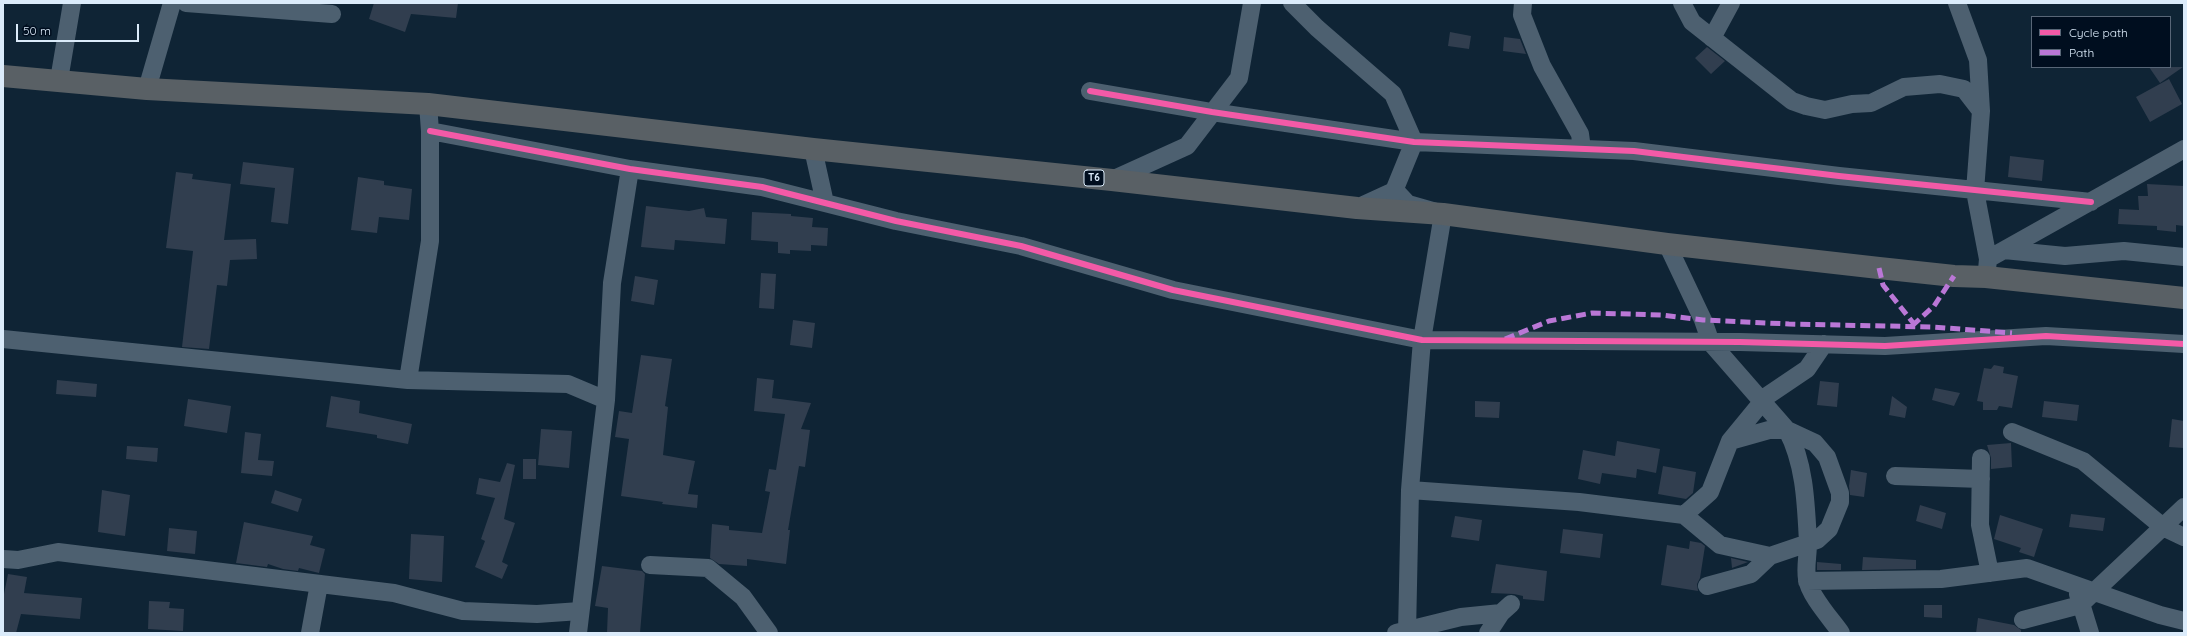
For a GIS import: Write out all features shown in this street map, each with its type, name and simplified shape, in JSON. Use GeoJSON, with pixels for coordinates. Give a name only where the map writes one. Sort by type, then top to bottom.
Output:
{"type":"FeatureCollection","features":[{"type":"Feature","properties":{"kind":"highway","name":"T6"},"geometry":{"type":"LineString","coordinates":[[3,76],[147,89],[428,104],[813,149],[1112,180],[1357,208],[1443,214],[1667,244],[1954,276],[1987,268],[2184,298]]}},
{"type":"Feature","properties":{"kind":"street"},"geometry":{"type":"LineString","coordinates":[[59,80],[72,3]]}},
{"type":"Feature","properties":{"kind":"street"},"geometry":{"type":"LineString","coordinates":[[147,89],[172,3]]}},
{"type":"Feature","properties":{"kind":"street"},"geometry":{"type":"LineString","coordinates":[[186,3],[332,14]]}},
{"type":"Feature","properties":{"kind":"street"},"geometry":{"type":"LineString","coordinates":[[1112,180],[1187,146],[1239,78],[1252,3]]}},
{"type":"Feature","properties":{"kind":"street"},"geometry":{"type":"LineString","coordinates":[[1292,3],[1317,28],[1393,94],[1414,142],[1395,190],[1357,208]]}},
{"type":"Feature","properties":{"kind":"street"},"geometry":{"type":"LineString","coordinates":[[1523,3],[1522,15],[1542,66],[1580,134],[1582,149]]}},
{"type":"Feature","properties":{"kind":"street"},"geometry":{"type":"LineString","coordinates":[[1682,3],[1692,22],[1792,101],[1825,110],[1852,104],[1871,103],[1904,88],[1940,84],[1964,89],[1981,112]]}},
{"type":"Feature","properties":{"kind":"street"},"geometry":{"type":"LineString","coordinates":[[1712,38],[1731,3]]}},
{"type":"Feature","properties":{"kind":"street"},"geometry":{"type":"LineString","coordinates":[[1957,3],[1978,60],[1981,112],[1975,191],[1987,268]]}},
{"type":"Feature","properties":{"kind":"street"},"geometry":{"type":"LineString","coordinates":[[1090,91],[1212,112],[1414,142],[1634,151],[1975,191],[2091,202]]}},
{"type":"Feature","properties":{"kind":"street"},"geometry":{"type":"LineString","coordinates":[[408,380],[430,241],[430,131],[428,104]]}},
{"type":"Feature","properties":{"kind":"street"},"geometry":{"type":"LineString","coordinates":[[430,131],[630,169],[762,187],[896,221],[1021,246],[1173,290],[1422,340],[1824,344],[1885,346],[2046,336],[2184,344]]}},
{"type":"Feature","properties":{"kind":"street"},"geometry":{"type":"LineString","coordinates":[[813,149],[825,203]]}},
{"type":"Feature","properties":{"kind":"street"},"geometry":{"type":"LineString","coordinates":[[1987,268],[2004,250],[2184,149]]}},
{"type":"Feature","properties":{"kind":"street"},"geometry":{"type":"LineString","coordinates":[[578,633],[606,400],[612,283],[630,169]]}},
{"type":"Feature","properties":{"kind":"street"},"geometry":{"type":"LineString","coordinates":[[1395,190],[1408,204],[1443,214],[1422,340],[1410,490],[1403,632],[1461,617],[1506,609],[1488,633]]}},
{"type":"Feature","properties":{"kind":"street"},"geometry":{"type":"LineString","coordinates":[[1667,244],[1703,320],[1712,343],[1762,403],[1787,430],[1798,452],[1803,479],[1808,544],[1807,580],[1818,600],[1842,633]]}},
{"type":"Feature","properties":{"kind":"street"},"geometry":{"type":"LineString","coordinates":[[2004,250],[2065,256],[2124,251],[2184,257]]}},
{"type":"Feature","properties":{"kind":"street"},"geometry":{"type":"LineString","coordinates":[[3,339],[408,380],[568,384],[606,400]]}},
{"type":"Feature","properties":{"kind":"street"},"geometry":{"type":"LineString","coordinates":[[1684,515],[1710,492],[1730,442],[1767,396],[1807,369],[1824,344]]}},
{"type":"Feature","properties":{"kind":"street"},"geometry":{"type":"LineString","coordinates":[[1707,586],[1751,574],[1770,556],[1808,544],[1820,538],[1829,529],[1840,502],[1840,493],[1832,469],[1821,449],[1815,443],[1787,430],[1768,430],[1730,442]]}},
{"type":"Feature","properties":{"kind":"street"},"geometry":{"type":"LineString","coordinates":[[2012,432],[2083,461],[2163,527],[2184,537]]}},
{"type":"Feature","properties":{"kind":"street"},"geometry":{"type":"LineString","coordinates":[[1981,458],[1980,525],[1990,573]]}},
{"type":"Feature","properties":{"kind":"street"},"geometry":{"type":"LineString","coordinates":[[1895,476],[1981,479]]}},
{"type":"Feature","properties":{"kind":"street"},"geometry":{"type":"LineString","coordinates":[[1410,490],[1579,502],[1684,515],[1720,545],[1770,556]]}},
{"type":"Feature","properties":{"kind":"street"},"geometry":{"type":"LineString","coordinates":[[2023,620],[2080,605],[2184,507]]}},
{"type":"Feature","properties":{"kind":"street"},"geometry":{"type":"LineString","coordinates":[[3,559],[18,560],[58,552],[394,593],[463,611],[537,614],[580,611]]}},
{"type":"Feature","properties":{"kind":"street"},"geometry":{"type":"LineString","coordinates":[[650,565],[708,568],[743,597],[769,633]]}},
{"type":"Feature","properties":{"kind":"street"},"geometry":{"type":"LineString","coordinates":[[1807,580],[1941,579],[2027,568],[2184,621]]}},
{"type":"Feature","properties":{"kind":"street"},"geometry":{"type":"LineString","coordinates":[[310,633],[319,584]]}},
{"type":"Feature","properties":{"kind":"street"},"geometry":{"type":"LineString","coordinates":[[2076,585],[2080,605],[2090,633]]}},
{"type":"Feature","properties":{"kind":"building"},"geometry":{"type":"Polygon","coordinates":[[[374,3],[458,3],[456,18],[411,14],[405,32],[369,19],[374,3]]]}},
{"type":"Feature","properties":{"kind":"building"},"geometry":{"type":"Polygon","coordinates":[[[1450,32],[1471,36],[1469,49],[1448,46],[1450,32]]]}},
{"type":"Feature","properties":{"kind":"building"},"geometry":{"type":"Polygon","coordinates":[[[1504,37],[1520,39],[1526,54],[1503,51],[1504,37]]]}},
{"type":"Feature","properties":{"kind":"building"},"geometry":{"type":"Polygon","coordinates":[[[1707,47],[1725,61],[1711,74],[1695,58],[1707,47]]]}},
{"type":"Feature","properties":{"kind":"building"},"geometry":{"type":"Polygon","coordinates":[[[2183,67],[2160,83],[2150,68],[2183,67]]]}},
{"type":"Feature","properties":{"kind":"building"},"geometry":{"type":"Polygon","coordinates":[[[2169,79],[2182,104],[2150,122],[2136,97],[2169,79]]]}},
{"type":"Feature","properties":{"kind":"building"},"geometry":{"type":"Polygon","coordinates":[[[2010,156],[2044,160],[2042,181],[2008,177],[2010,156]]]}},
{"type":"Feature","properties":{"kind":"building"},"geometry":{"type":"Polygon","coordinates":[[[243,162],[294,168],[288,224],[271,222],[275,188],[240,184],[243,162]]]}},
{"type":"Feature","properties":{"kind":"building"},"geometry":{"type":"Polygon","coordinates":[[[176,172],[193,174],[192,179],[231,184],[224,240],[256,239],[257,259],[230,260],[227,286],[217,285],[209,349],[182,347],[193,251],[166,248],[176,172]]]}},
{"type":"Feature","properties":{"kind":"building"},"geometry":{"type":"Polygon","coordinates":[[[358,177],[384,181],[384,185],[412,189],[409,220],[379,217],[377,233],[351,230],[358,177]]]}},
{"type":"Feature","properties":{"kind":"building"},"geometry":{"type":"Polygon","coordinates":[[[2147,184],[2184,186],[2184,226],[2176,225],[2176,232],[2157,230],[2157,226],[2118,224],[2119,209],[2139,210],[2138,196],[2148,196],[2147,184]]]}},
{"type":"Feature","properties":{"kind":"building"},"geometry":{"type":"Polygon","coordinates":[[[646,206],[689,211],[704,208],[706,217],[727,219],[725,244],[675,240],[674,250],[641,247],[646,206]]]}},
{"type":"Feature","properties":{"kind":"building"},"geometry":{"type":"Polygon","coordinates":[[[752,212],[791,214],[791,216],[813,218],[812,227],[828,228],[827,246],[811,245],[811,251],[790,250],[790,254],[778,253],[778,242],[751,240],[752,212]]]}},
{"type":"Feature","properties":{"kind":"building"},"geometry":{"type":"Polygon","coordinates":[[[761,273],[776,274],[774,309],[759,308],[761,273]]]}},
{"type":"Feature","properties":{"kind":"building"},"geometry":{"type":"Polygon","coordinates":[[[635,276],[658,280],[654,305],[631,301],[635,276]]]}},
{"type":"Feature","properties":{"kind":"building"},"geometry":{"type":"Polygon","coordinates":[[[793,320],[815,323],[812,348],[790,345],[793,320]]]}},
{"type":"Feature","properties":{"kind":"building"},"geometry":{"type":"Polygon","coordinates":[[[641,355],[672,359],[665,406],[668,407],[663,455],[695,461],[688,494],[698,495],[697,508],[662,504],[663,502],[621,496],[629,439],[615,437],[619,411],[632,413],[641,355]]]}},
{"type":"Feature","properties":{"kind":"building"},"geometry":{"type":"Polygon","coordinates":[[[1994,365],[2004,367],[2003,373],[2018,376],[2012,408],[1999,406],[1997,410],[1983,410],[1983,402],[1977,401],[1984,368],[1991,369],[1994,365]]]}},
{"type":"Feature","properties":{"kind":"building"},"geometry":{"type":"Polygon","coordinates":[[[757,378],[774,380],[772,398],[811,403],[801,429],[810,430],[805,467],[799,466],[788,530],[790,530],[786,564],[747,559],[747,566],[719,564],[710,558],[712,524],[729,526],[729,530],[762,533],[770,492],[765,491],[769,469],[776,470],[785,414],[754,411],[757,378]]]}},
{"type":"Feature","properties":{"kind":"building"},"geometry":{"type":"Polygon","coordinates":[[[57,380],[97,384],[96,397],[56,394],[57,380]]]}},
{"type":"Feature","properties":{"kind":"building"},"geometry":{"type":"Polygon","coordinates":[[[1820,381],[1839,383],[1837,407],[1817,405],[1820,381]]]}},
{"type":"Feature","properties":{"kind":"building"},"geometry":{"type":"Polygon","coordinates":[[[1935,388],[1960,393],[1954,406],[1932,400],[1935,388]]]}},
{"type":"Feature","properties":{"kind":"building"},"geometry":{"type":"Polygon","coordinates":[[[331,396],[360,401],[359,413],[412,424],[408,444],[377,438],[377,435],[326,427],[331,396]]]}},
{"type":"Feature","properties":{"kind":"building"},"geometry":{"type":"Polygon","coordinates":[[[1892,396],[1907,407],[1905,418],[1889,415],[1892,396]]]}},
{"type":"Feature","properties":{"kind":"building"},"geometry":{"type":"Polygon","coordinates":[[[188,399],[231,406],[227,433],[184,426],[188,399]]]}},
{"type":"Feature","properties":{"kind":"building"},"geometry":{"type":"Polygon","coordinates":[[[1475,401],[1500,402],[1499,418],[1475,417],[1475,401]]]}},
{"type":"Feature","properties":{"kind":"building"},"geometry":{"type":"Polygon","coordinates":[[[2044,401],[2079,405],[2077,421],[2042,417],[2044,401]]]}},
{"type":"Feature","properties":{"kind":"building"},"geometry":{"type":"Polygon","coordinates":[[[2172,419],[2184,421],[2184,448],[2169,447],[2172,419]]]}},
{"type":"Feature","properties":{"kind":"building"},"geometry":{"type":"Polygon","coordinates":[[[541,429],[572,431],[569,468],[538,465],[541,429]]]}},
{"type":"Feature","properties":{"kind":"building"},"geometry":{"type":"Polygon","coordinates":[[[245,432],[261,434],[258,460],[274,461],[272,476],[241,473],[245,432]]]}},
{"type":"Feature","properties":{"kind":"building"},"geometry":{"type":"Polygon","coordinates":[[[1617,441],[1660,449],[1656,473],[1637,469],[1636,478],[1602,473],[1600,484],[1578,479],[1583,450],[1615,456],[1617,441]]]}},
{"type":"Feature","properties":{"kind":"building"},"geometry":{"type":"Polygon","coordinates":[[[2011,443],[2012,467],[1991,469],[1991,458],[1987,445],[2011,443]]]}},
{"type":"Feature","properties":{"kind":"building"},"geometry":{"type":"Polygon","coordinates":[[[127,446],[158,448],[157,462],[126,459],[127,446]]]}},
{"type":"Feature","properties":{"kind":"building"},"geometry":{"type":"Polygon","coordinates":[[[523,459],[536,459],[536,479],[523,479],[523,459]]]}},
{"type":"Feature","properties":{"kind":"building"},"geometry":{"type":"Polygon","coordinates":[[[507,463],[515,465],[504,519],[515,523],[502,562],[508,565],[502,579],[475,567],[485,541],[481,539],[495,498],[476,494],[479,478],[500,482],[507,463]]]}},
{"type":"Feature","properties":{"kind":"building"},"geometry":{"type":"Polygon","coordinates":[[[1663,466],[1696,472],[1693,493],[1686,499],[1658,494],[1663,466]]]}},
{"type":"Feature","properties":{"kind":"building"},"geometry":{"type":"Polygon","coordinates":[[[1851,470],[1867,473],[1864,497],[1850,495],[1849,486],[1851,470]]]}},
{"type":"Feature","properties":{"kind":"building"},"geometry":{"type":"Polygon","coordinates":[[[102,490],[130,495],[125,536],[98,532],[102,490]]]}},
{"type":"Feature","properties":{"kind":"building"},"geometry":{"type":"Polygon","coordinates":[[[275,490],[302,499],[298,512],[271,503],[275,490]]]}},
{"type":"Feature","properties":{"kind":"building"},"geometry":{"type":"Polygon","coordinates":[[[1920,505],[1946,513],[1942,529],[1916,521],[1920,505]]]}},
{"type":"Feature","properties":{"kind":"building"},"geometry":{"type":"Polygon","coordinates":[[[2071,514],[2105,518],[2103,531],[2069,527],[2071,514]]]}},
{"type":"Feature","properties":{"kind":"building"},"geometry":{"type":"Polygon","coordinates":[[[2000,515],[2043,529],[2034,557],[2019,552],[2021,548],[1994,539],[2000,515]]]}},
{"type":"Feature","properties":{"kind":"building"},"geometry":{"type":"Polygon","coordinates":[[[1455,516],[1482,520],[1479,541],[1451,537],[1455,516]]]}},
{"type":"Feature","properties":{"kind":"building"},"geometry":{"type":"Polygon","coordinates":[[[244,522],[313,536],[310,545],[325,549],[319,573],[299,568],[298,571],[283,569],[268,564],[267,567],[236,563],[244,522]]]}},
{"type":"Feature","properties":{"kind":"building"},"geometry":{"type":"Polygon","coordinates":[[[169,528],[197,531],[195,554],[167,551],[169,528]]]}},
{"type":"Feature","properties":{"kind":"building"},"geometry":{"type":"Polygon","coordinates":[[[1563,529],[1603,534],[1600,558],[1560,553],[1563,529]]]}},
{"type":"Feature","properties":{"kind":"building"},"geometry":{"type":"Polygon","coordinates":[[[411,534],[444,536],[442,582],[409,579],[411,534]]]}},
{"type":"Feature","properties":{"kind":"building"},"geometry":{"type":"Polygon","coordinates":[[[1690,541],[1701,543],[1705,546],[1700,578],[1697,584],[1698,591],[1661,585],[1667,545],[1689,549],[1690,541]]]}},
{"type":"Feature","properties":{"kind":"building"},"geometry":{"type":"Polygon","coordinates":[[[1863,557],[1916,560],[1916,569],[1862,570],[1863,557]]]}},
{"type":"Feature","properties":{"kind":"building"},"geometry":{"type":"Polygon","coordinates":[[[1731,558],[1748,562],[1732,568],[1731,558]]]}},
{"type":"Feature","properties":{"kind":"building"},"geometry":{"type":"Polygon","coordinates":[[[1817,562],[1841,564],[1841,570],[1817,570],[1817,562]]]}},
{"type":"Feature","properties":{"kind":"building"},"geometry":{"type":"Polygon","coordinates":[[[1496,564],[1547,571],[1544,601],[1523,599],[1523,596],[1514,594],[1491,593],[1496,564]]]}},
{"type":"Feature","properties":{"kind":"building"},"geometry":{"type":"Polygon","coordinates":[[[602,566],[642,571],[645,574],[640,633],[607,633],[608,608],[595,606],[602,566]]]}},
{"type":"Feature","properties":{"kind":"building"},"geometry":{"type":"Polygon","coordinates":[[[8,574],[27,577],[24,593],[82,598],[80,619],[21,614],[16,633],[4,633],[3,599],[8,574]]]}},
{"type":"Feature","properties":{"kind":"building"},"geometry":{"type":"Polygon","coordinates":[[[149,601],[170,602],[169,608],[184,609],[183,631],[148,629],[149,601]]]}},
{"type":"Feature","properties":{"kind":"building"},"geometry":{"type":"Polygon","coordinates":[[[1924,605],[1942,605],[1942,618],[1924,617],[1924,605]]]}},
{"type":"Feature","properties":{"kind":"building"},"geometry":{"type":"Polygon","coordinates":[[[1978,618],[2014,625],[2021,630],[2021,633],[1976,633],[1978,618]]]}},
{"type":"Feature","properties":{"kind":"marked path"},"geometry":{"type":"LineString","coordinates":[[1879,268],[1883,285],[1914,324]]}},
{"type":"Feature","properties":{"kind":"marked path"},"geometry":{"type":"LineString","coordinates":[[1912,326],[1934,306],[1954,276]]}},
{"type":"Feature","properties":{"kind":"marked path"},"geometry":{"type":"LineString","coordinates":[[1505,339],[1549,321],[1592,313],[1662,315],[1703,320],[1789,324],[1933,327],[2012,333]]}},
{"type":"Feature","properties":{"kind":"cycle path"},"geometry":{"type":"LineString","coordinates":[[1090,91],[1212,112],[1414,142],[1634,151],[1839,176],[2091,202]]}},
{"type":"Feature","properties":{"kind":"cycle path"},"geometry":{"type":"LineString","coordinates":[[430,131],[630,169],[762,187],[896,221],[1021,246],[1173,290],[1422,340],[1740,342],[1885,346],[2046,336],[2184,344]]}}]}
